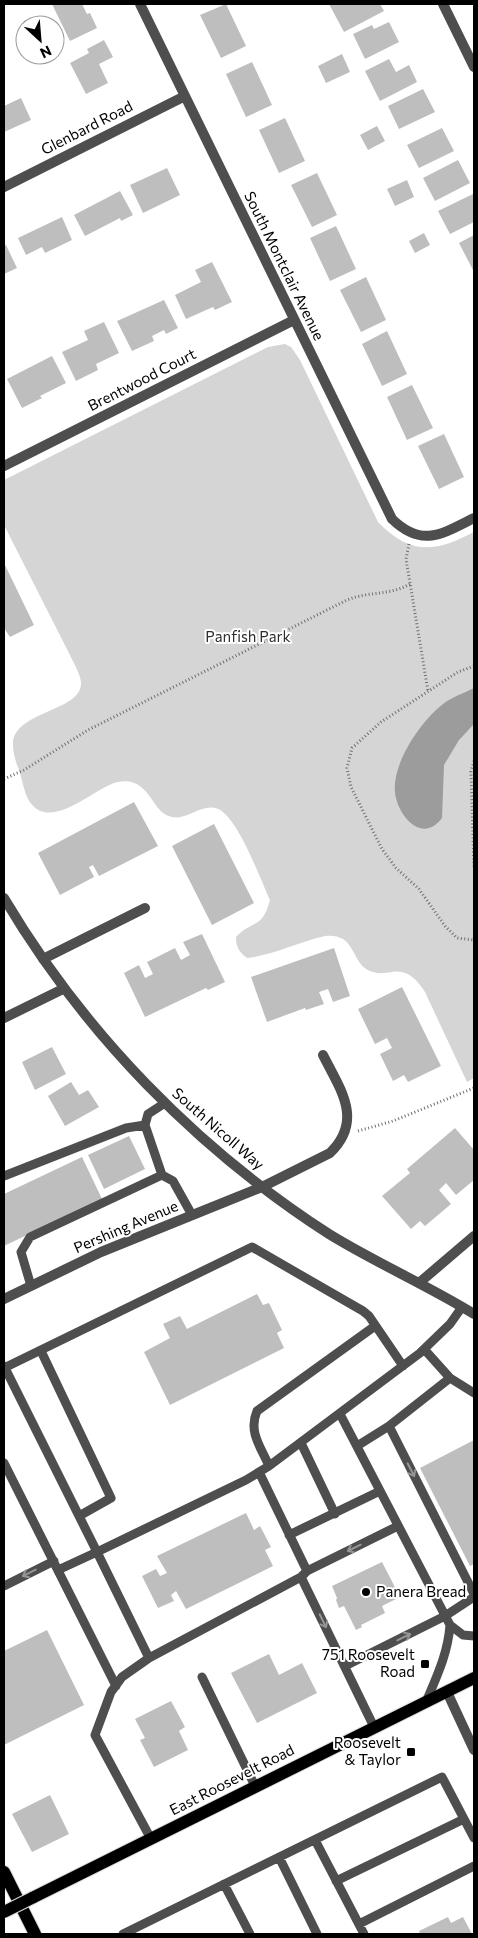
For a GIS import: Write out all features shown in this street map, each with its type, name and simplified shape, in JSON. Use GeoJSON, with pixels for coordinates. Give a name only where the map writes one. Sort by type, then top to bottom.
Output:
{"type":"FeatureCollection","features":[{"type":"Feature","properties":{"kind":"main road","name":"East Roosevelt Road"},"geometry":{"type":"LineString","coordinates":[[4,1912],[474,1678]]}},
{"type":"Feature","properties":{"kind":"main road"},"geometry":{"type":"LineString","coordinates":[[4,1872],[35,1934]]}},
{"type":"Feature","properties":{"kind":"street","name":"South Montclair Avenue"},"geometry":{"type":"LineString","coordinates":[[140,4],[386,509],[400,527],[412,533]]}},
{"type":"Feature","properties":{"kind":"street"},"geometry":{"type":"LineString","coordinates":[[443,4],[474,67]]}},
{"type":"Feature","properties":{"kind":"street","name":"Glenbard Road"},"geometry":{"type":"LineString","coordinates":[[4,186],[185,96]]}},
{"type":"Feature","properties":{"kind":"street","name":"Brentwood Court"},"geometry":{"type":"LineString","coordinates":[[4,466],[294,320]]}},
{"type":"Feature","properties":{"kind":"street"},"geometry":{"type":"LineString","coordinates":[[412,533],[432,537],[474,518]]}},
{"type":"Feature","properties":{"kind":"street","name":"South Nicoll Way"},"geometry":{"type":"LineString","coordinates":[[4,898],[63,989],[119,1055],[165,1103],[222,1154],[262,1187],[331,1235],[474,1314]]}},
{"type":"Feature","properties":{"kind":"street"},"geometry":{"type":"LineString","coordinates":[[43,959],[145,908]]}},
{"type":"Feature","properties":{"kind":"street"},"geometry":{"type":"LineString","coordinates":[[4,1018],[63,989]]}},
{"type":"Feature","properties":{"kind":"street"},"geometry":{"type":"LineString","coordinates":[[323,1055],[344,1098],[348,1111],[348,1123],[344,1135]]}},
{"type":"Feature","properties":{"kind":"street","name":"Pershing Avenue"},"geometry":{"type":"LineString","coordinates":[[4,1299],[101,1252],[262,1187],[330,1153],[344,1135]]}},
{"type":"Feature","properties":{"kind":"street"},"geometry":{"type":"LineString","coordinates":[[419,1283],[474,1236]]}},
{"type":"Feature","properties":{"kind":"street"},"geometry":{"type":"LineString","coordinates":[[446,1692],[474,1750]]}},
{"type":"Feature","properties":{"kind":"lane"},"geometry":{"type":"LineString","coordinates":[[165,1103],[148,1114],[145,1125],[162,1175],[173,1180],[192,1215]]}},
{"type":"Feature","properties":{"kind":"lane"},"geometry":{"type":"LineString","coordinates":[[4,1176],[126,1128],[145,1125]]}},
{"type":"Feature","properties":{"kind":"lane"},"geometry":{"type":"LineString","coordinates":[[31,1286],[21,1252],[30,1237],[162,1175]]}},
{"type":"Feature","properties":{"kind":"lane"},"geometry":{"type":"LineString","coordinates":[[149,1658],[4,1367],[41,1351],[252,1247],[363,1311],[403,1366]]}},
{"type":"Feature","properties":{"kind":"lane"},"geometry":{"type":"LineString","coordinates":[[58,1570],[269,1466],[424,1349],[450,1324],[462,1307]]}},
{"type":"Feature","properties":{"kind":"lane"},"geometry":{"type":"LineString","coordinates":[[269,1466],[253,1431],[257,1411],[375,1326]]}},
{"type":"Feature","properties":{"kind":"lane"},"geometry":{"type":"LineString","coordinates":[[424,1349],[450,1378],[474,1393]]}},
{"type":"Feature","properties":{"kind":"lane"},"geometry":{"type":"LineString","coordinates":[[41,1351],[111,1498],[79,1516]]}},
{"type":"Feature","properties":{"kind":"lane"},"geometry":{"type":"LineString","coordinates":[[357,1446],[389,1426],[450,1378]]}},
{"type":"Feature","properties":{"kind":"lane"},"geometry":{"type":"LineString","coordinates":[[340,1414],[450,1625],[463,1634],[474,1636]]}},
{"type":"Feature","properties":{"kind":"lane"},"geometry":{"type":"LineString","coordinates":[[345,1666],[445,1616],[474,1595],[389,1426]]}},
{"type":"Feature","properties":{"kind":"lane"},"geometry":{"type":"LineString","coordinates":[[301,1443],[335,1514]]}},
{"type":"Feature","properties":{"kind":"lane"},"geometry":{"type":"LineString","coordinates":[[4,1463],[116,1686]]}},
{"type":"Feature","properties":{"kind":"lane"},"geometry":{"type":"LineString","coordinates":[[259,1472],[374,1727]]}},
{"type":"Feature","properties":{"kind":"lane"},"geometry":{"type":"LineString","coordinates":[[289,1535],[335,1514],[380,1490]]}},
{"type":"Feature","properties":{"kind":"lane"},"geometry":{"type":"LineString","coordinates":[[151,1839],[95,1735],[111,1692],[122,1677],[149,1658],[304,1574],[398,1526]]}},
{"type":"Feature","properties":{"kind":"lane"},"geometry":{"type":"LineString","coordinates":[[4,1586],[54,1561]]}},
{"type":"Feature","properties":{"kind":"lane"},"geometry":{"type":"LineString","coordinates":[[426,1702],[443,1662],[449,1642],[450,1625]]}},
{"type":"Feature","properties":{"kind":"lane"},"geometry":{"type":"LineString","coordinates":[[202,1677],[255,1786]]}},
{"type":"Feature","properties":{"kind":"lane"},"geometry":{"type":"LineString","coordinates":[[123,1934],[442,1777],[474,1838]]}},
{"type":"Feature","properties":{"kind":"lane"},"geometry":{"type":"LineString","coordinates":[[336,1881],[464,1819]]}},
{"type":"Feature","properties":{"kind":"lane"},"geometry":{"type":"LineString","coordinates":[[315,1840],[364,1934]]}},
{"type":"Feature","properties":{"kind":"lane"},"geometry":{"type":"LineString","coordinates":[[279,1857],[317,1934]]}},
{"type":"Feature","properties":{"kind":"lane"},"geometry":{"type":"LineString","coordinates":[[359,1924],[474,1866]]}},
{"type":"Feature","properties":{"kind":"lane"},"geometry":{"type":"LineString","coordinates":[[224,1884],[250,1934]]}},
{"type":"Feature","properties":{"kind":"path"},"geometry":{"type":"LineString","coordinates":[[412,533],[406,559],[428,691]]}},
{"type":"Feature","properties":{"kind":"path"},"geometry":{"type":"LineString","coordinates":[[4,779],[24,770],[88,730],[347,600],[369,593],[388,593],[410,584]]}},
{"type":"Feature","properties":{"kind":"path"},"geometry":{"type":"LineString","coordinates":[[474,666],[458,672],[381,722],[352,748],[347,768],[351,787],[382,849],[396,868],[419,889],[445,926],[457,938],[474,940]]}},
{"type":"Feature","properties":{"kind":"path"},"geometry":{"type":"LineString","coordinates":[[474,761],[471,772],[474,867]]}},
{"type":"Feature","properties":{"kind":"path"},"geometry":{"type":"LineString","coordinates":[[344,1135],[393,1121],[474,1088]]}},
{"type":"Feature","properties":{"kind":"green space","name":"Panfish Park"},"geometry":{"type":"Polygon","coordinates":[[[285,344],[291,347],[300,360],[378,522],[402,541],[424,547],[448,544],[474,532],[474,1078],[467,1082],[425,992],[412,976],[403,972],[378,973],[367,970],[359,962],[351,947],[343,939],[334,936],[325,936],[247,958],[242,954],[238,949],[236,937],[264,916],[270,900],[239,833],[223,812],[215,808],[209,808],[183,816],[172,817],[159,809],[144,790],[137,785],[129,782],[118,782],[108,785],[72,806],[48,813],[37,809],[28,799],[15,758],[13,745],[16,734],[23,725],[71,700],[78,693],[81,683],[75,665],[4,525],[4,480],[268,347],[285,344]]]}},
{"type":"Feature","properties":{"kind":"shaded area"},"geometry":{"type":"Polygon","coordinates":[[[474,688],[474,724],[459,740],[444,765],[442,818],[434,826],[427,829],[419,828],[412,824],[400,810],[395,792],[398,768],[417,732],[434,711],[450,699],[474,688]]]}},
{"type":"Feature","properties":{"kind":"building"},"geometry":{"type":"Polygon","coordinates":[[[52,4],[82,4],[87,14],[90,13],[97,28],[70,41],[65,31],[65,15],[57,15],[52,4]]]}},
{"type":"Feature","properties":{"kind":"building"},"geometry":{"type":"Polygon","coordinates":[[[226,4],[246,46],[221,58],[200,15],[226,4]]]}},
{"type":"Feature","properties":{"kind":"building"},"geometry":{"type":"Polygon","coordinates":[[[329,4],[380,4],[384,11],[344,32],[329,4]]]}},
{"type":"Feature","properties":{"kind":"building"},"geometry":{"type":"Polygon","coordinates":[[[389,22],[399,42],[365,59],[353,34],[372,25],[374,29],[389,22]]]}},
{"type":"Feature","properties":{"kind":"building"},"geometry":{"type":"Polygon","coordinates":[[[104,40],[113,57],[99,64],[108,83],[86,94],[70,63],[89,53],[87,49],[104,40]]]}},
{"type":"Feature","properties":{"kind":"building"},"geometry":{"type":"Polygon","coordinates":[[[342,54],[350,72],[326,83],[318,66],[342,54]]]}},
{"type":"Feature","properties":{"kind":"building"},"geometry":{"type":"Polygon","coordinates":[[[389,59],[396,72],[409,65],[417,82],[380,101],[365,71],[389,59]]]}},
{"type":"Feature","properties":{"kind":"building"},"geometry":{"type":"Polygon","coordinates":[[[252,62],[272,105],[246,117],[226,74],[252,62]]]}},
{"type":"Feature","properties":{"kind":"building"},"geometry":{"type":"Polygon","coordinates":[[[423,89],[435,112],[399,129],[388,106],[423,89]]]}},
{"type":"Feature","properties":{"kind":"building"},"geometry":{"type":"Polygon","coordinates":[[[21,98],[31,120],[4,132],[4,106],[21,98]]]}},
{"type":"Feature","properties":{"kind":"building"},"geometry":{"type":"Polygon","coordinates":[[[285,118],[305,161],[279,173],[259,130],[285,118]]]}},
{"type":"Feature","properties":{"kind":"building"},"geometry":{"type":"Polygon","coordinates":[[[377,126],[385,141],[368,150],[360,135],[377,126]]]}},
{"type":"Feature","properties":{"kind":"building"},"geometry":{"type":"Polygon","coordinates":[[[442,128],[454,151],[419,168],[407,145],[442,128]]]}},
{"type":"Feature","properties":{"kind":"building"},"geometry":{"type":"Polygon","coordinates":[[[458,160],[470,183],[435,201],[423,178],[458,160]]]}},
{"type":"Feature","properties":{"kind":"building"},"geometry":{"type":"Polygon","coordinates":[[[167,168],[180,195],[143,213],[130,185],[167,168]]]}},
{"type":"Feature","properties":{"kind":"building"},"geometry":{"type":"Polygon","coordinates":[[[317,173],[337,215],[312,227],[291,185],[317,173]]]}},
{"type":"Feature","properties":{"kind":"building"},"geometry":{"type":"Polygon","coordinates":[[[407,180],[414,197],[395,206],[387,189],[407,180]]]}},
{"type":"Feature","properties":{"kind":"building"},"geometry":{"type":"Polygon","coordinates":[[[120,191],[133,215],[121,221],[120,218],[85,236],[74,215],[120,191]]]}},
{"type":"Feature","properties":{"kind":"building"},"geometry":{"type":"Polygon","coordinates":[[[473,194],[474,222],[450,234],[438,211],[473,194]]]}},
{"type":"Feature","properties":{"kind":"building"},"geometry":{"type":"Polygon","coordinates":[[[62,217],[72,240],[45,253],[42,247],[26,255],[18,238],[62,217]]]}},
{"type":"Feature","properties":{"kind":"building"},"geometry":{"type":"Polygon","coordinates":[[[336,226],[356,269],[330,281],[310,238],[336,226]]]}},
{"type":"Feature","properties":{"kind":"building"},"geometry":{"type":"Polygon","coordinates":[[[424,233],[430,245],[415,253],[409,241],[424,233]]]}},
{"type":"Feature","properties":{"kind":"building"},"geometry":{"type":"Polygon","coordinates":[[[474,235],[474,272],[459,243],[474,235]]]}},
{"type":"Feature","properties":{"kind":"building"},"geometry":{"type":"Polygon","coordinates":[[[6,245],[17,268],[4,274],[4,246],[6,245]]]}},
{"type":"Feature","properties":{"kind":"building"},"geometry":{"type":"Polygon","coordinates":[[[212,262],[232,302],[215,310],[213,307],[186,319],[175,295],[201,282],[195,270],[212,262]]]}},
{"type":"Feature","properties":{"kind":"building"},"geometry":{"type":"Polygon","coordinates":[[[366,277],[386,320],[361,332],[340,290],[366,277]]]}},
{"type":"Feature","properties":{"kind":"building"},"geometry":{"type":"Polygon","coordinates":[[[164,300],[178,328],[166,334],[164,330],[152,336],[154,341],[132,351],[117,321],[164,300]]]}},
{"type":"Feature","properties":{"kind":"building"},"geometry":{"type":"Polygon","coordinates":[[[104,322],[119,353],[96,364],[98,370],[76,381],[62,352],[88,340],[84,331],[104,322]]]}},
{"type":"Feature","properties":{"kind":"building"},"geometry":{"type":"Polygon","coordinates":[[[387,331],[407,374],[382,386],[362,344],[387,331]]]}},
{"type":"Feature","properties":{"kind":"building"},"geometry":{"type":"Polygon","coordinates":[[[52,356],[66,383],[40,396],[42,398],[22,408],[7,379],[52,356]]]}},
{"type":"Feature","properties":{"kind":"building"},"geometry":{"type":"Polygon","coordinates":[[[412,385],[433,428],[407,440],[387,397],[412,385]]]}},
{"type":"Feature","properties":{"kind":"building"},"geometry":{"type":"Polygon","coordinates":[[[444,434],[464,477],[439,489],[418,446],[444,434]]]}},
{"type":"Feature","properties":{"kind":"building"},"geometry":{"type":"Polygon","coordinates":[[[4,563],[34,625],[10,637],[4,628],[4,563]]]}},
{"type":"Feature","properties":{"kind":"building"},"geometry":{"type":"Polygon","coordinates":[[[134,802],[158,846],[99,876],[93,865],[89,867],[94,877],[60,895],[38,853],[134,802]]]}},
{"type":"Feature","properties":{"kind":"building"},"geometry":{"type":"Polygon","coordinates":[[[214,824],[254,903],[212,925],[172,846],[214,824]]]}},
{"type":"Feature","properties":{"kind":"building"},"geometry":{"type":"Polygon","coordinates":[[[202,934],[225,982],[208,990],[206,988],[145,1017],[124,973],[139,965],[145,978],[153,974],[147,962],[175,948],[181,960],[190,955],[183,942],[202,934]]]}},
{"type":"Feature","properties":{"kind":"building"},"geometry":{"type":"Polygon","coordinates":[[[334,948],[350,996],[333,1002],[328,989],[319,992],[324,1004],[306,1010],[305,1008],[267,1022],[251,977],[334,948]]]}},
{"type":"Feature","properties":{"kind":"building"},"geometry":{"type":"Polygon","coordinates":[[[402,987],[441,1066],[408,1082],[404,1075],[393,1081],[380,1054],[392,1048],[387,1038],[375,1044],[358,1009],[402,987]]]}},
{"type":"Feature","properties":{"kind":"building"},"geometry":{"type":"Polygon","coordinates":[[[52,1047],[66,1074],[35,1090],[22,1062],[52,1047]]]}},
{"type":"Feature","properties":{"kind":"building"},"geometry":{"type":"Polygon","coordinates":[[[71,1082],[79,1095],[88,1090],[99,1107],[65,1126],[48,1096],[71,1082]]]}},
{"type":"Feature","properties":{"kind":"building"},"geometry":{"type":"Polygon","coordinates":[[[455,1128],[474,1150],[474,1180],[456,1195],[446,1183],[439,1190],[451,1204],[425,1226],[420,1221],[411,1229],[382,1196],[410,1173],[407,1169],[455,1128]]]}},
{"type":"Feature","properties":{"kind":"building"},"geometry":{"type":"Polygon","coordinates":[[[129,1136],[145,1169],[104,1189],[88,1155],[129,1136]]]}},
{"type":"Feature","properties":{"kind":"building"},"geometry":{"type":"Polygon","coordinates":[[[82,1157],[102,1199],[4,1246],[4,1194],[82,1157]]]}},
{"type":"Feature","properties":{"kind":"building"},"geometry":{"type":"Polygon","coordinates":[[[257,1294],[263,1305],[269,1303],[282,1330],[277,1333],[284,1348],[170,1405],[144,1352],[170,1338],[163,1324],[180,1316],[187,1329],[257,1294]]]}},
{"type":"Feature","properties":{"kind":"building"},"geometry":{"type":"Polygon","coordinates":[[[474,1440],[474,1564],[470,1566],[420,1468],[474,1440]]]}},
{"type":"Feature","properties":{"kind":"building"},"geometry":{"type":"Polygon","coordinates":[[[246,1513],[254,1530],[260,1526],[271,1547],[265,1550],[273,1566],[186,1609],[176,1591],[171,1595],[174,1601],[158,1608],[142,1576],[156,1569],[160,1576],[167,1573],[157,1556],[246,1513]]]}},
{"type":"Feature","properties":{"kind":"building","name":"Panera Bread"},"geometry":{"type":"Polygon","coordinates":[[[382,1562],[400,1597],[382,1606],[385,1613],[361,1625],[362,1627],[356,1630],[344,1606],[339,1608],[332,1586],[382,1562]]]}},
{"type":"Feature","properties":{"kind":"building"},"geometry":{"type":"Polygon","coordinates":[[[47,1630],[84,1705],[4,1745],[4,1651],[47,1630]]]}},
{"type":"Feature","properties":{"kind":"building"},"geometry":{"type":"Polygon","coordinates":[[[269,1654],[279,1675],[302,1663],[317,1693],[257,1723],[231,1673],[269,1654]]]}},
{"type":"Feature","properties":{"kind":"building"},"geometry":{"type":"Polygon","coordinates":[[[171,1701],[185,1727],[179,1731],[188,1750],[154,1767],[140,1740],[145,1738],[135,1719],[171,1701]]]}},
{"type":"Feature","properties":{"kind":"building"},"geometry":{"type":"Polygon","coordinates":[[[50,1795],[69,1834],[32,1852],[12,1814],[50,1795]]]}},
{"type":"Feature","properties":{"kind":"building"},"geometry":{"type":"Polygon","coordinates":[[[448,1917],[451,1923],[463,1917],[472,1934],[420,1934],[419,1931],[448,1917]]]}},
{"type":"Feature","properties":{"kind":"place","name":"Panera Bread"},"geometry":{"type":"Point","coordinates":[366,1592]}},
{"type":"Feature","properties":{"kind":"place","name":"751 Roosevelt Road"},"geometry":{"type":"Point","coordinates":[425,1664]}},
{"type":"Feature","properties":{"kind":"place","name":"Roosevelt & Taylor"},"geometry":{"type":"Point","coordinates":[411,1752]}}]}
